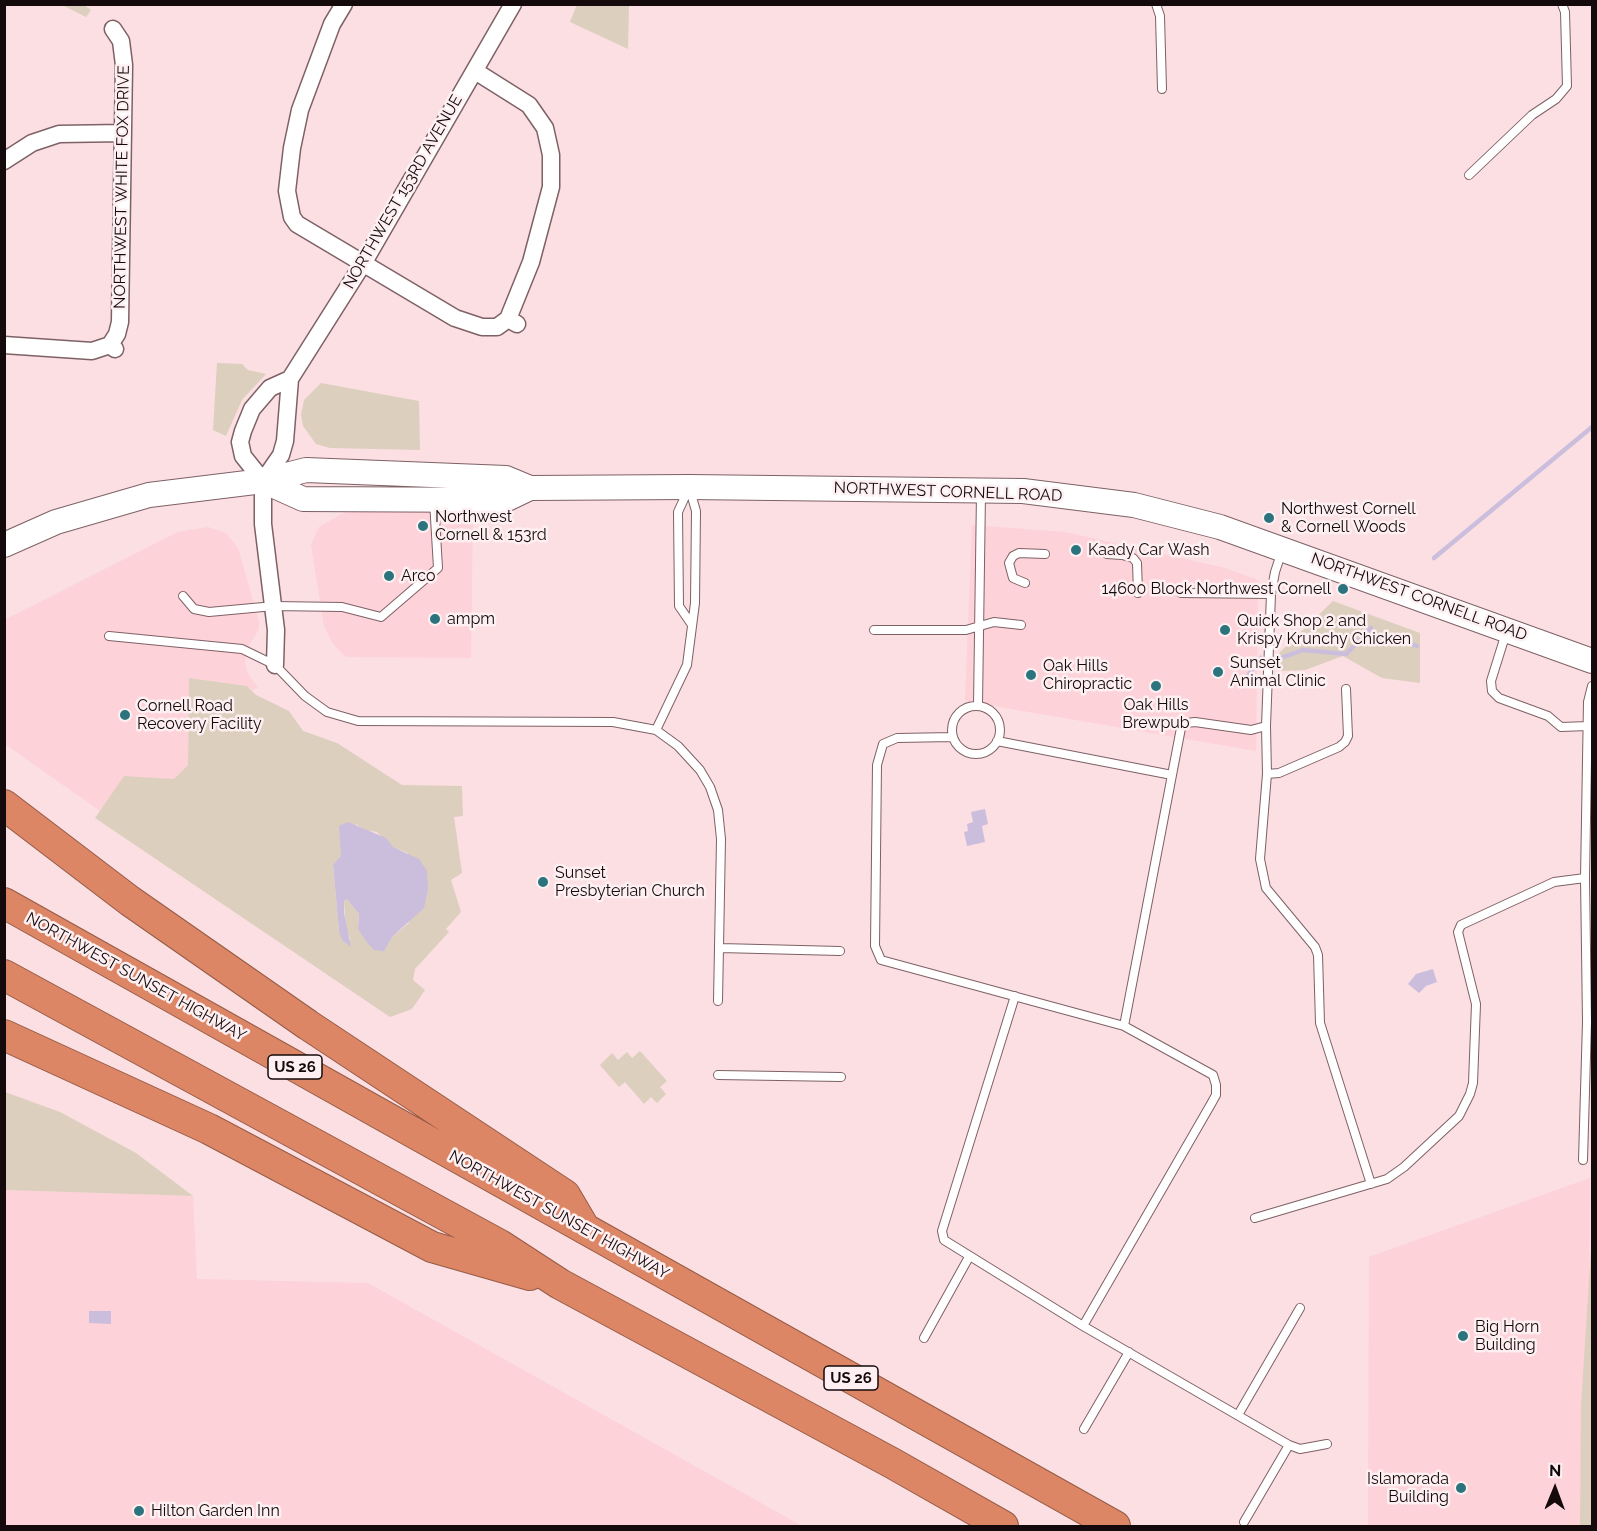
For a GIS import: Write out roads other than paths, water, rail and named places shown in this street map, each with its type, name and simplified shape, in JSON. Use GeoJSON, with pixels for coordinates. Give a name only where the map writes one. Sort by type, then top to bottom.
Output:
{"type":"FeatureCollection","features":[{"type":"Feature","properties":{"kind":"highway"},"geometry":{"type":"LineString","coordinates":[[4,805],[130,901],[309,1025],[565,1195],[586,1230]]}},
{"type":"Feature","properties":{"kind":"highway","name":"NORTHWEST SUNSET HIGHWAY"},"geometry":{"type":"LineString","coordinates":[[4,903],[1115,1527]]}},
{"type":"Feature","properties":{"kind":"highway"},"geometry":{"type":"LineString","coordinates":[[4,975],[500,1245],[560,1284],[892,1463],[1003,1527]]}},
{"type":"Feature","properties":{"kind":"highway"},"geometry":{"type":"LineString","coordinates":[[4,1035],[209,1129],[432,1246],[560,1284]]}},
{"type":"Feature","properties":{"kind":"main road","name":"NORTHWEST CORNELL ROAD"},"geometry":{"type":"LineString","coordinates":[[4,545],[56,522],[148,495],[263,481],[306,470],[506,478],[530,488],[981,489],[1058,494],[1134,505],[1220,527],[1593,661]]}},
{"type":"Feature","properties":{"kind":"main road","name":"NORTHWEST CORNELL ROAD"},"geometry":{"type":"LineString","coordinates":[[263,481],[303,499],[505,500],[530,488]]}},
{"type":"Feature","properties":{"kind":"street"},"geometry":{"type":"LineString","coordinates":[[344,4],[332,24],[300,110],[292,148],[288,204],[297,224],[462,321],[491,328],[512,321],[551,187],[551,155],[545,128],[529,105],[474,71]]}},
{"type":"Feature","properties":{"kind":"street","name":"NORTHWEST 153RD AVENUE"},"geometry":{"type":"LineString","coordinates":[[290,379],[270,388],[252,409],[240,442],[243,456],[263,481],[281,455],[285,441],[290,379],[364,262],[513,4]]}},
{"type":"Feature","properties":{"kind":"street","name":"NORTHWEST WHITE FOX DRIVE"},"geometry":{"type":"LineString","coordinates":[[4,345],[92,351],[112,347],[120,322],[124,52],[121,41],[113,29]]}},
{"type":"Feature","properties":{"kind":"street"},"geometry":{"type":"LineString","coordinates":[[4,160],[32,143],[52,135],[72,132],[123,133]]}},
{"type":"Feature","properties":{"kind":"street"},"geometry":{"type":"LineString","coordinates":[[263,481],[263,524],[274,606],[275,665]]}},
{"type":"Feature","properties":{"kind":"lane"},"geometry":{"type":"LineString","coordinates":[[1156,4],[1160,16],[1162,89]]}},
{"type":"Feature","properties":{"kind":"lane"},"geometry":{"type":"LineString","coordinates":[[1469,175],[1532,115],[1556,99],[1567,86],[1562,4]]}},
{"type":"Feature","properties":{"kind":"lane"},"geometry":{"type":"LineString","coordinates":[[689,487],[678,512],[679,606],[692,625]]}},
{"type":"Feature","properties":{"kind":"lane"},"geometry":{"type":"LineString","coordinates":[[656,730],[687,665],[695,603],[696,512],[689,487]]}},
{"type":"Feature","properties":{"kind":"lane"},"geometry":{"type":"LineString","coordinates":[[978,705],[981,489]]}},
{"type":"Feature","properties":{"kind":"lane"},"geometry":{"type":"LineString","coordinates":[[183,596],[194,609],[209,612],[274,606],[342,607],[381,617],[438,568],[434,500]]}},
{"type":"Feature","properties":{"kind":"lane"},"geometry":{"type":"LineString","coordinates":[[1283,548],[1271,594],[1266,726],[1267,774],[1260,859],[1266,888],[1315,946],[1318,955],[1320,1023],[1371,1184]]}},
{"type":"Feature","properties":{"kind":"lane"},"geometry":{"type":"LineString","coordinates":[[1025,583],[1012,578],[1009,563],[1013,556],[1019,553],[1045,554]]}},
{"type":"Feature","properties":{"kind":"lane"},"geometry":{"type":"LineString","coordinates":[[1107,554],[1122,555],[1137,563],[1138,593]]}},
{"type":"Feature","properties":{"kind":"lane"},"geometry":{"type":"LineString","coordinates":[[1181,593],[1271,594]]}},
{"type":"Feature","properties":{"kind":"lane"},"geometry":{"type":"LineString","coordinates":[[874,630],[966,630],[994,622],[1021,626]]}},
{"type":"Feature","properties":{"kind":"lane"},"geometry":{"type":"LineString","coordinates":[[1507,629],[1491,681],[1492,692],[1499,698],[1548,716],[1561,727],[1588,726]]}},
{"type":"Feature","properties":{"kind":"lane"},"geometry":{"type":"LineString","coordinates":[[109,636],[242,650],[275,665],[305,696],[327,712],[358,721],[613,722],[656,730],[678,746],[700,770],[710,787],[718,810],[721,839],[718,1001]]}},
{"type":"Feature","properties":{"kind":"lane"},"geometry":{"type":"LineString","coordinates":[[1583,1160],[1587,1022],[1585,878],[1588,702],[1593,686]]}},
{"type":"Feature","properties":{"kind":"lane"},"geometry":{"type":"LineString","coordinates":[[1267,774],[1279,773],[1339,747],[1345,742],[1348,736],[1346,689]]}},
{"type":"Feature","properties":{"kind":"lane"},"geometry":{"type":"LineString","coordinates":[[978,705],[994,714],[1000,732],[997,741],[983,753],[973,754],[964,752],[952,737],[954,718],[960,711],[978,705]]}},
{"type":"Feature","properties":{"kind":"lane"},"geometry":{"type":"LineString","coordinates":[[1124,1026],[1181,728],[1187,723],[1251,730],[1266,726]]}},
{"type":"Feature","properties":{"kind":"lane"},"geometry":{"type":"LineString","coordinates":[[952,737],[897,738],[883,744],[877,765],[876,946],[881,960],[894,966],[1124,1026],[1213,1075],[1216,1095],[1083,1326]]}},
{"type":"Feature","properties":{"kind":"lane"},"geometry":{"type":"LineString","coordinates":[[997,741],[1172,775]]}},
{"type":"Feature","properties":{"kind":"lane"},"geometry":{"type":"LineString","coordinates":[[1255,1218],[1387,1179],[1412,1160],[1459,1116],[1470,1094],[1474,1074],[1476,1004],[1458,932],[1461,925],[1554,882],[1585,878]]}},
{"type":"Feature","properties":{"kind":"lane"},"geometry":{"type":"LineString","coordinates":[[720,948],[840,951]]}},
{"type":"Feature","properties":{"kind":"lane"},"geometry":{"type":"LineString","coordinates":[[1015,996],[942,1236],[949,1245],[1083,1326],[1289,1445],[1300,1449],[1328,1444]]}},
{"type":"Feature","properties":{"kind":"lane"},"geometry":{"type":"LineString","coordinates":[[718,1075],[841,1077]]}},
{"type":"Feature","properties":{"kind":"lane"},"geometry":{"type":"LineString","coordinates":[[924,1338],[969,1257]]}},
{"type":"Feature","properties":{"kind":"lane"},"geometry":{"type":"LineString","coordinates":[[1238,1415],[1300,1308]]}},
{"type":"Feature","properties":{"kind":"lane"},"geometry":{"type":"LineString","coordinates":[[1084,1429],[1129,1352]]}},
{"type":"Feature","properties":{"kind":"lane"},"geometry":{"type":"LineString","coordinates":[[1244,1522],[1289,1445]]}},
{"type":"Feature","properties":{"kind":"waterway"},"geometry":{"type":"LineString","coordinates":[[1434,558],[1592,427]]}},
{"type":"Feature","properties":{"kind":"waterway"},"geometry":{"type":"LineString","coordinates":[[1363,637],[1371,628]]}},
{"type":"Feature","properties":{"kind":"waterway"},"geometry":{"type":"LineString","coordinates":[[1278,659],[1303,650],[1346,654],[1363,637],[1394,637],[1417,646]]}},
{"type":"Feature","properties":{"kind":"waterway"},"geometry":{"type":"LineString","coordinates":[[1243,682],[1261,658]]}},
{"type":"Feature","properties":{"kind":"place","name":"Northwest Cornell & Cornell Woods"},"geometry":{"type":"Point","coordinates":[1269,518]}},
{"type":"Feature","properties":{"kind":"place","name":"Northwest Cornell & 153rd"},"geometry":{"type":"Point","coordinates":[423,526]}},
{"type":"Feature","properties":{"kind":"place","name":"Kaady Car Wash"},"geometry":{"type":"Point","coordinates":[1076,550]}},
{"type":"Feature","properties":{"kind":"place","name":"Arco"},"geometry":{"type":"Point","coordinates":[389,576]}},
{"type":"Feature","properties":{"kind":"place","name":"14600 Block Northwest Cornell"},"geometry":{"type":"Point","coordinates":[1343,589]}},
{"type":"Feature","properties":{"kind":"place","name":"ampm"},"geometry":{"type":"Point","coordinates":[435,619]}},
{"type":"Feature","properties":{"kind":"place","name":"Quick Shop 2 and Krispy Krunchy Chicken"},"geometry":{"type":"Point","coordinates":[1225,630]}},
{"type":"Feature","properties":{"kind":"place","name":"Sunset Animal Clinic"},"geometry":{"type":"Point","coordinates":[1218,672]}},
{"type":"Feature","properties":{"kind":"place","name":"Oak Hills Chiropractic"},"geometry":{"type":"Point","coordinates":[1031,675]}},
{"type":"Feature","properties":{"kind":"place","name":"Oak Hills Brewpub"},"geometry":{"type":"Point","coordinates":[1156,686]}},
{"type":"Feature","properties":{"kind":"place","name":"Cornell Road Recovery Facility"},"geometry":{"type":"Point","coordinates":[125,715]}},
{"type":"Feature","properties":{"kind":"place","name":"Sunset Presbyterian Church"},"geometry":{"type":"Point","coordinates":[543,882]}},
{"type":"Feature","properties":{"kind":"place","name":"Big Horn Building"},"geometry":{"type":"Point","coordinates":[1463,1336]}},
{"type":"Feature","properties":{"kind":"place","name":"Islamorada Building"},"geometry":{"type":"Point","coordinates":[1461,1488]}},
{"type":"Feature","properties":{"kind":"place","name":"Hilton Garden Inn"},"geometry":{"type":"Point","coordinates":[139,1511]}}]}
